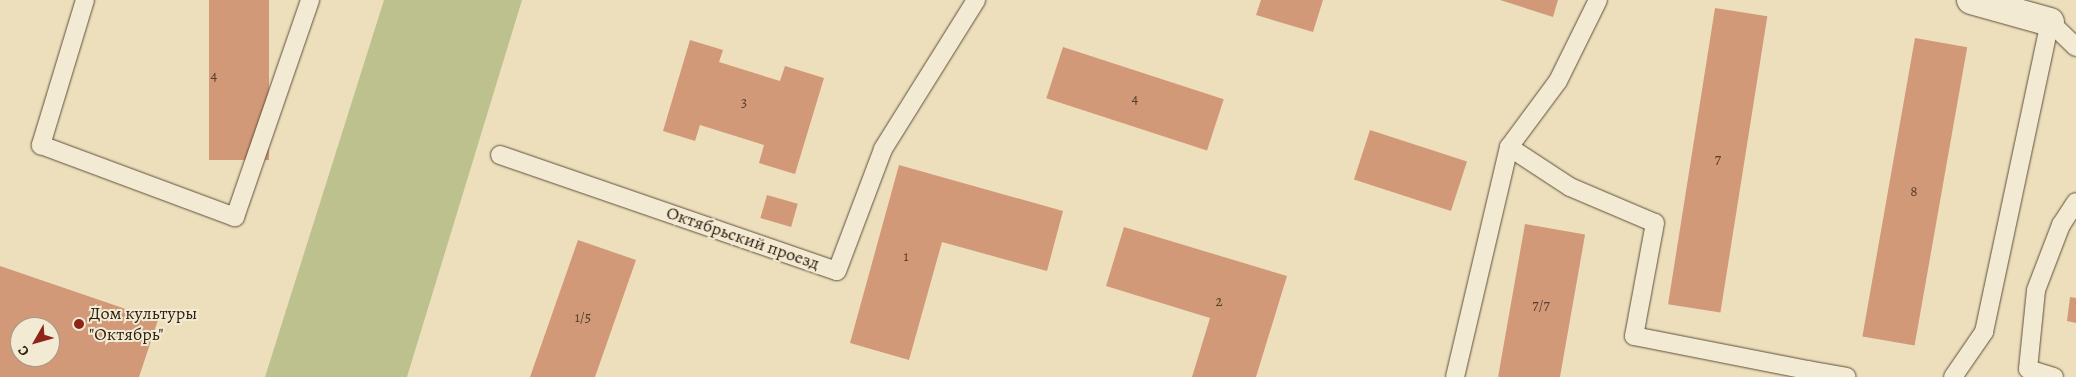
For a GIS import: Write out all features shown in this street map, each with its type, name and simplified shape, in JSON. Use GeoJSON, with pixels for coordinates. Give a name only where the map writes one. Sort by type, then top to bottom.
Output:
{"type":"FeatureCollection","features":[{"type":"Feature","properties":{"kind":"street"},"geometry":{"type":"LineString","coordinates":[[1971,0],[2050,22]]}},
{"type":"Feature","properties":{"kind":"lane"},"geometry":{"type":"LineString","coordinates":[[85,0],[40,145],[235,216],[310,0]]}},
{"type":"Feature","properties":{"kind":"lane","name":"Октябрьский проезд"},"geometry":{"type":"LineString","coordinates":[[500,155],[837,271],[883,149],[976,0]]}},
{"type":"Feature","properties":{"kind":"lane"},"geometry":{"type":"LineString","coordinates":[[1455,377],[1509,147],[1558,82],[1598,0]]}},
{"type":"Feature","properties":{"kind":"lane"},"geometry":{"type":"LineString","coordinates":[[2050,22],[2076,47]]}},
{"type":"Feature","properties":{"kind":"lane"},"geometry":{"type":"LineString","coordinates":[[1953,377],[1984,332],[2050,22]]}},
{"type":"Feature","properties":{"kind":"lane"},"geometry":{"type":"LineString","coordinates":[[1509,147],[1570,187],[1655,223],[1634,336],[1808,373],[1846,377]]}},
{"type":"Feature","properties":{"kind":"lane"},"geometry":{"type":"LineString","coordinates":[[2054,377],[2028,369],[2036,290],[2061,225],[2076,202]]}},
{"type":"Feature","properties":{"kind":"green space"},"geometry":{"type":"Polygon","coordinates":[[[384,0],[522,0],[407,377],[265,377],[384,0]]]}},
{"type":"Feature","properties":{"kind":"building"},"geometry":{"type":"Polygon","coordinates":[[[209,0],[269,0],[269,160],[209,160],[209,0]]]}},
{"type":"Feature","properties":{"kind":"building"},"geometry":{"type":"Polygon","coordinates":[[[1261,0],[1323,0],[1313,32],[1256,15],[1261,0]]]}},
{"type":"Feature","properties":{"kind":"building"},"geometry":{"type":"Polygon","coordinates":[[[1500,0],[1558,0],[1553,17],[1500,0]]]}},
{"type":"Feature","properties":{"kind":"building"},"geometry":{"type":"Polygon","coordinates":[[[1715,8],[1767,16],[1720,313],[1668,304],[1715,8]]]}},
{"type":"Feature","properties":{"kind":"building"},"geometry":{"type":"Polygon","coordinates":[[[1915,38],[1967,47],[1915,346],[1862,336],[1915,38]]]}},
{"type":"Feature","properties":{"kind":"building"},"geometry":{"type":"Polygon","coordinates":[[[690,40],[723,50],[719,62],[780,81],[785,66],[824,78],[795,174],[759,163],[764,145],[700,125],[695,141],[663,131],[690,40]]]}},
{"type":"Feature","properties":{"kind":"building"},"geometry":{"type":"Polygon","coordinates":[[[1063,47],[1224,99],[1207,151],[1046,98],[1063,47]]]}},
{"type":"Feature","properties":{"kind":"building"},"geometry":{"type":"Polygon","coordinates":[[[1370,130],[1467,162],[1451,211],[1354,179],[1370,130]]]}},
{"type":"Feature","properties":{"kind":"building"},"geometry":{"type":"Polygon","coordinates":[[[899,165],[1063,211],[1047,271],[942,242],[909,360],[850,343],[899,165]]]}},
{"type":"Feature","properties":{"kind":"building"},"geometry":{"type":"Polygon","coordinates":[[[767,195],[798,204],[791,227],[760,218],[767,195]]]}},
{"type":"Feature","properties":{"kind":"building"},"geometry":{"type":"Polygon","coordinates":[[[1525,224],[1585,235],[1560,377],[1498,377],[1525,224]]]}},
{"type":"Feature","properties":{"kind":"building"},"geometry":{"type":"Polygon","coordinates":[[[1124,227],[1287,276],[1256,377],[1192,377],[1210,318],[1106,286],[1124,227]]]}},
{"type":"Feature","properties":{"kind":"building"},"geometry":{"type":"Polygon","coordinates":[[[578,240],[636,260],[595,377],[530,377],[578,240]]]}},
{"type":"Feature","properties":{"kind":"building","name":"Дом культуры \"Октябрь\""},"geometry":{"type":"Polygon","coordinates":[[[0,266],[158,320],[139,377],[0,377],[0,266]]]}},
{"type":"Feature","properties":{"kind":"building"},"geometry":{"type":"Polygon","coordinates":[[[2070,297],[2076,298],[2076,323],[2067,321],[2070,297]]]}},
{"type":"Feature","properties":{"kind":"place","name":"Дом культуры \"Октябрь\""},"geometry":{"type":"Point","coordinates":[79,324]}}]}
